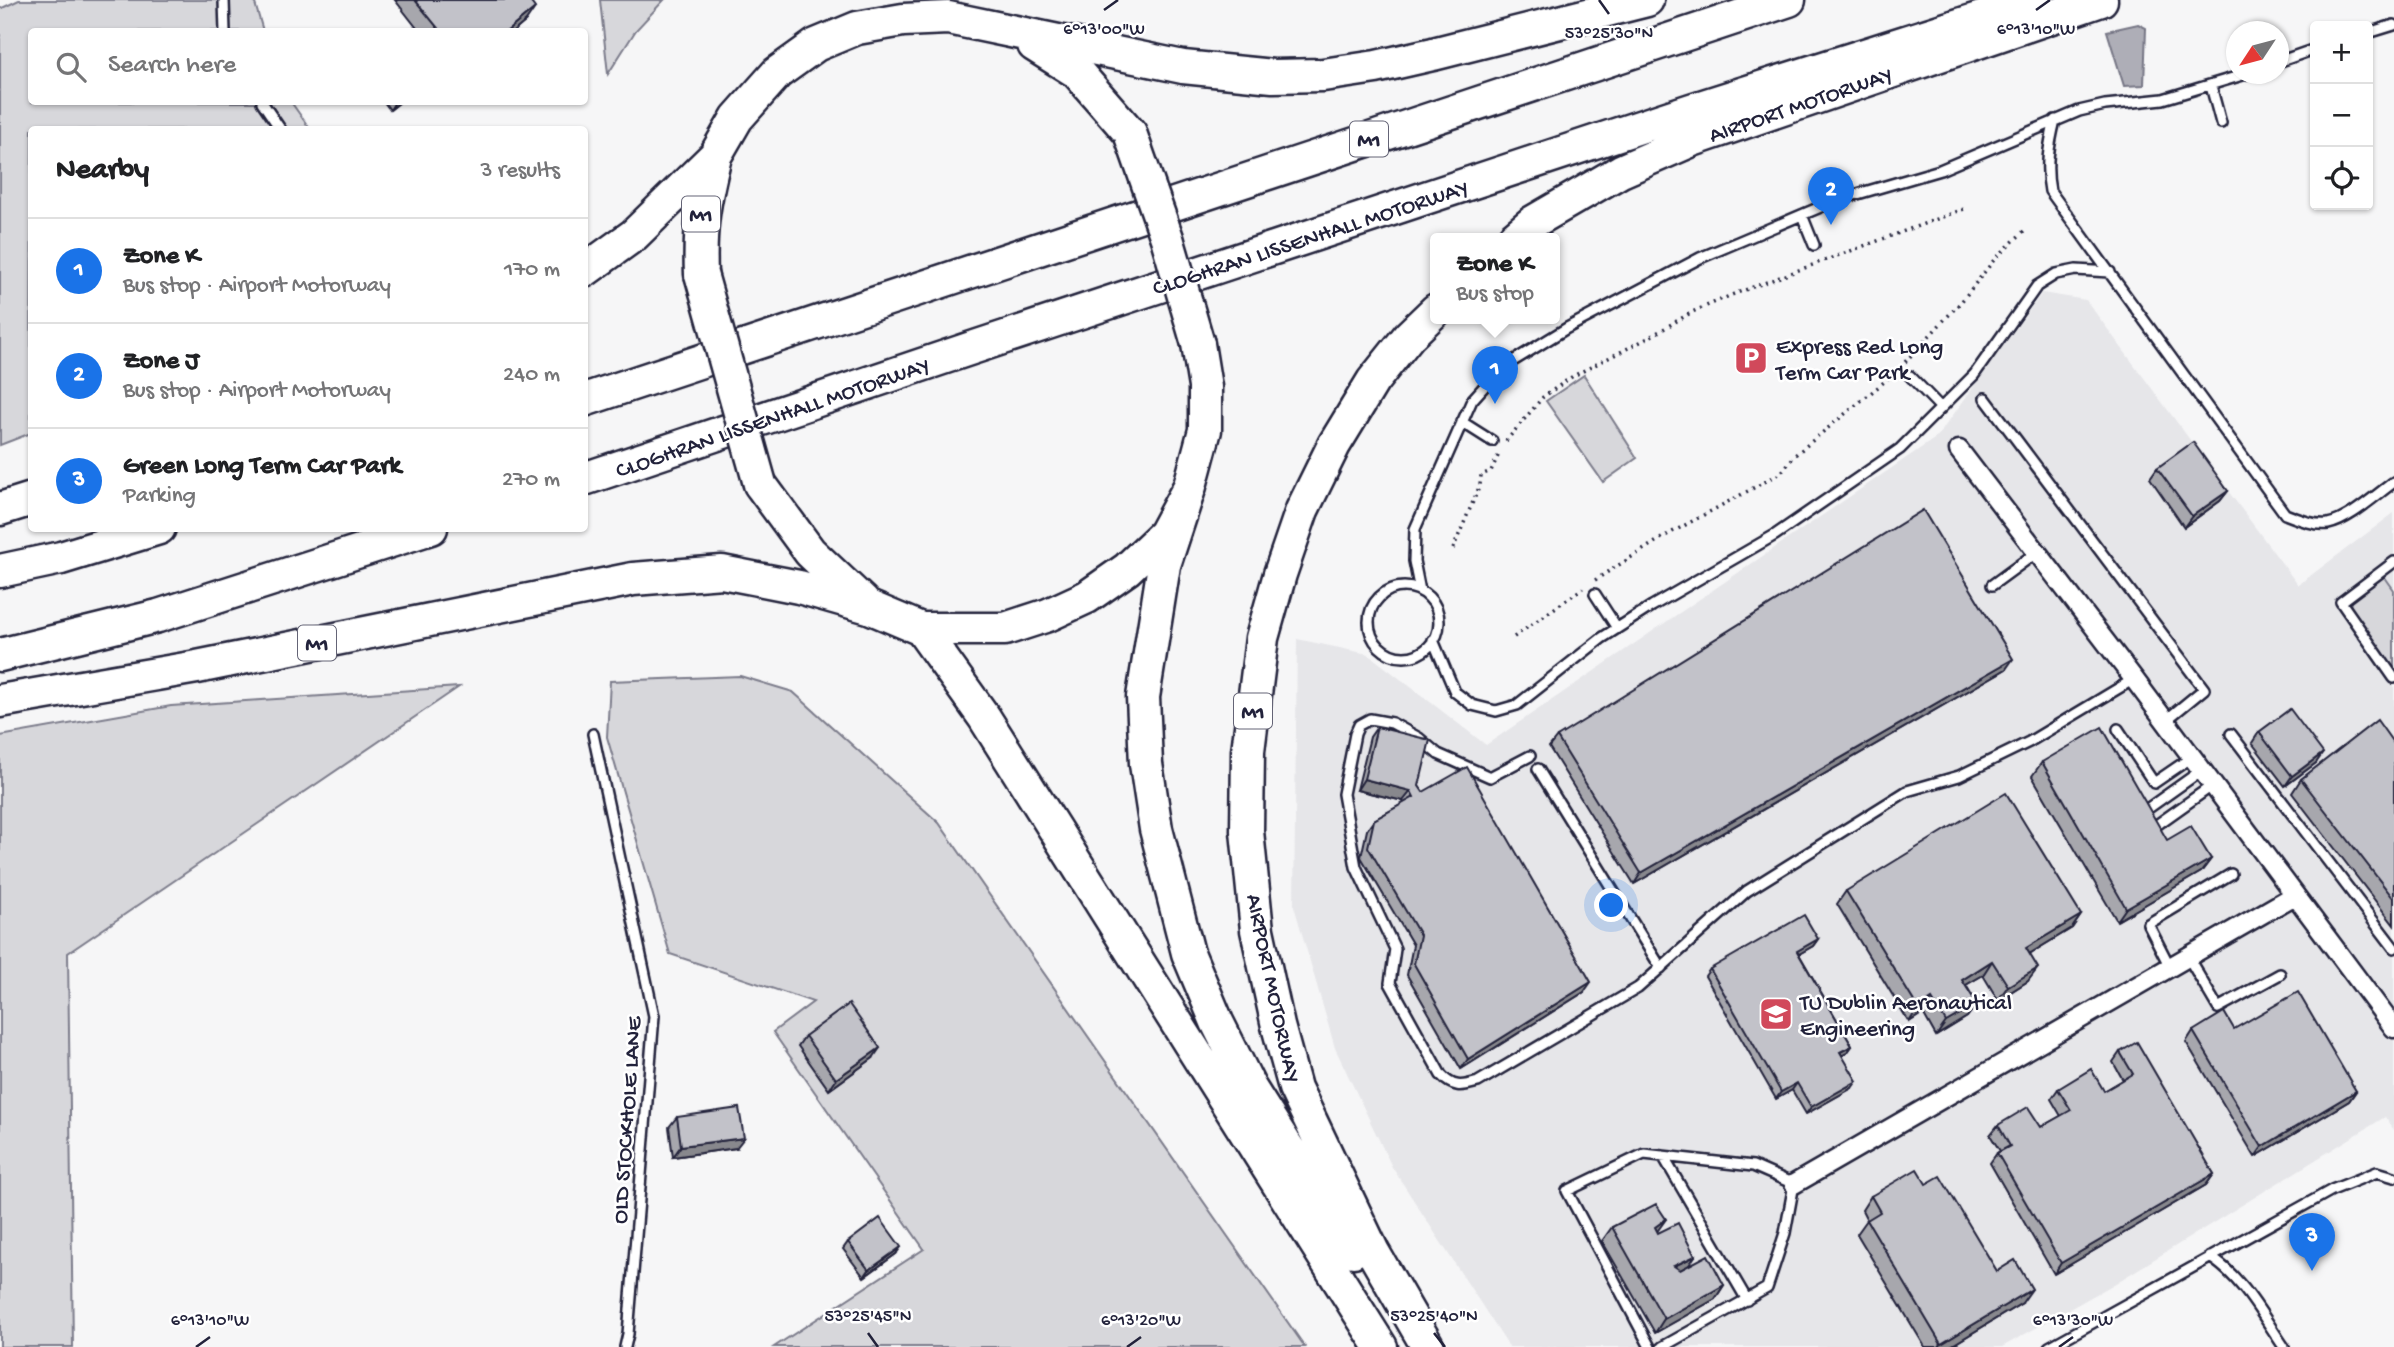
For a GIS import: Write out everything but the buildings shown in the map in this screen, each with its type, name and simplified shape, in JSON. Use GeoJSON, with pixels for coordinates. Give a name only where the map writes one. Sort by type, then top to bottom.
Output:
{"type":"FeatureCollection","features":[{"type":"Feature","properties":{"kind":"highway","name":"M1"},"geometry":{"type":"LineString","coordinates":[[869,607],[810,552],[760,484],[701,274],[699,234],[702,207],[715,156],[737,118],[777,73],[816,45],[857,28],[903,20],[948,18],[1183,67],[1273,76],[1323,75],[1433,54],[1647,0]]}},
{"type":"Feature","properties":{"kind":"highway","name":"M1"},"geometry":{"type":"LineString","coordinates":[[588,399],[1789,0]]}},
{"type":"Feature","properties":{"kind":"highway","name":"CLOGHRAN LISSENHALL MOTORWAY"},"geometry":{"type":"LineString","coordinates":[[588,478],[1665,119],[2038,0]]}},
{"type":"Feature","properties":{"kind":"highway","name":"AIRPORT MOTORWAY"},"geometry":{"type":"LineString","coordinates":[[1520,233],[1533,222],[1621,171],[1692,140],[2101,0]]}},
{"type":"Feature","properties":{"kind":"highway","name":"M1"},"geometry":{"type":"LineString","coordinates":[[0,701],[197,667],[633,579],[722,572],[799,587],[869,607],[921,629],[1005,629],[1048,615],[1087,597],[1127,569],[1164,534],[1190,486],[1205,430],[1205,387],[1198,344],[1167,238],[1130,133],[1077,72],[1015,33]]}},
{"type":"Feature","properties":{"kind":"highway"},"geometry":{"type":"LineString","coordinates":[[588,268],[634,236],[715,156]]}},
{"type":"Feature","properties":{"kind":"highway","name":"AIRPORT MOTORWAY"},"geometry":{"type":"LineString","coordinates":[[1428,1347],[1373,1252],[1295,1088],[1257,930],[1247,831],[1248,751],[1262,638],[1280,574],[1303,510],[1334,445],[1373,381],[1409,336],[1430,316]]}},
{"type":"Feature","properties":{"kind":"highway"},"geometry":{"type":"LineString","coordinates":[[1190,486],[1164,565],[1143,697],[1146,764],[1156,829],[1188,953],[1217,1022],[1250,1088],[1413,1347]]}},
{"type":"Feature","properties":{"kind":"highway"},"geometry":{"type":"LineString","coordinates":[[0,509],[28,500]]}},
{"type":"Feature","properties":{"kind":"highway"},"geometry":{"type":"LineString","coordinates":[[0,570],[61,558],[146,532]]}},
{"type":"Feature","properties":{"kind":"highway"},"geometry":{"type":"LineString","coordinates":[[0,655],[158,616],[419,532]]}},
{"type":"Feature","properties":{"kind":"highway"},"geometry":{"type":"LineString","coordinates":[[921,629],[984,717],[1381,1347]]}},
{"type":"Feature","properties":{"kind":"street"},"geometry":{"type":"LineString","coordinates":[[1959,450],[2134,679],[2394,1028]]}},
{"type":"Feature","properties":{"kind":"street"},"geometry":{"type":"LineString","coordinates":[[1794,1184],[2295,895]]}},
{"type":"Feature","properties":{"kind":"lane"},"geometry":{"type":"LineString","coordinates":[[223,0],[225,28]]}},
{"type":"Feature","properties":{"kind":"lane"},"geometry":{"type":"LineString","coordinates":[[2373,31],[2394,25]]}},
{"type":"Feature","properties":{"kind":"lane"},"geometry":{"type":"LineString","coordinates":[[2289,58],[2310,52]]}},
{"type":"Feature","properties":{"kind":"lane"},"geometry":{"type":"LineString","coordinates":[[1420,591],[1415,561],[1415,529],[1472,400],[1500,369],[1567,328],[1700,258],[1837,200],[1940,170],[2055,120],[2105,104],[2163,99],[2226,81]]}},
{"type":"Feature","properties":{"kind":"lane"},"geometry":{"type":"LineString","coordinates":[[2211,86],[2221,123]]}},
{"type":"Feature","properties":{"kind":"lane"},"geometry":{"type":"LineString","coordinates":[[264,105],[278,126]]}},
{"type":"Feature","properties":{"kind":"lane"},"geometry":{"type":"LineString","coordinates":[[2055,120],[2046,171],[2050,191],[2285,514],[2308,522],[2328,524],[2347,516],[2394,482]]}},
{"type":"Feature","properties":{"kind":"lane"},"geometry":{"type":"LineString","coordinates":[[1802,215],[1814,246]]}},
{"type":"Feature","properties":{"kind":"lane"},"geometry":{"type":"LineString","coordinates":[[1433,640],[1455,691],[1472,705],[1496,711],[1517,705],[1617,628],[1775,535],[1900,449],[1974,375],[2038,286],[2056,274],[2076,270],[2110,272]]}},
{"type":"Feature","properties":{"kind":"lane"},"geometry":{"type":"LineString","coordinates":[[1910,376],[1941,408]]}},
{"type":"Feature","properties":{"kind":"lane"},"geometry":{"type":"LineString","coordinates":[[1985,398],[2204,689],[2165,721]]}},
{"type":"Feature","properties":{"kind":"lane"},"geometry":{"type":"LineString","coordinates":[[1462,422],[1492,441]]}},
{"type":"Feature","properties":{"kind":"lane"},"geometry":{"type":"LineString","coordinates":[[1992,585],[2037,552]]}},
{"type":"Feature","properties":{"kind":"lane"},"geometry":{"type":"LineString","coordinates":[[2394,562],[2341,602],[2394,678]]}},
{"type":"Feature","properties":{"kind":"lane"},"geometry":{"type":"LineString","coordinates":[[1409,587],[1420,591],[1429,598],[1438,618],[1438,630],[1433,640],[1426,649],[1416,655],[1404,657],[1383,650],[1370,631],[1371,608],[1387,591],[1409,587]]}},
{"type":"Feature","properties":{"kind":"lane"},"geometry":{"type":"LineString","coordinates":[[1595,594],[1617,628]]}},
{"type":"Feature","properties":{"kind":"lane"},"geometry":{"type":"LineString","coordinates":[[1530,756],[1490,777],[1438,754],[1419,738],[1392,723],[1370,719],[1359,725],[1355,734],[1343,794],[1356,867],[1395,949],[1390,983],[1441,1075],[1450,1085],[1464,1087],[1478,1082],[1639,988],[1748,891],[1908,790],[1959,776],[2029,742],[2134,679]]}},
{"type":"Feature","properties":{"kind":"lane"},"geometry":{"type":"LineString","coordinates":[[2119,729],[2154,783],[2197,764]]}},
{"type":"Feature","properties":{"kind":"lane","name":"OLD STOCKHOLE LANE"},"geometry":{"type":"LineString","coordinates":[[593,734],[654,1016],[625,1347]]}},
{"type":"Feature","properties":{"kind":"lane"},"geometry":{"type":"LineString","coordinates":[[2231,734],[2394,948]]}},
{"type":"Feature","properties":{"kind":"lane"},"geometry":{"type":"LineString","coordinates":[[2143,811],[2197,764]]}},
{"type":"Feature","properties":{"kind":"lane"},"geometry":{"type":"LineString","coordinates":[[1538,769],[1661,968]]}},
{"type":"Feature","properties":{"kind":"lane"},"geometry":{"type":"LineString","coordinates":[[2149,830],[2213,785]]}},
{"type":"Feature","properties":{"kind":"lane"},"geometry":{"type":"LineString","coordinates":[[2170,967],[2148,923],[2231,874]]}},
{"type":"Feature","properties":{"kind":"lane"},"geometry":{"type":"LineString","coordinates":[[2188,957],[2218,1008],[2280,974]]}},
{"type":"Feature","properties":{"kind":"lane"},"geometry":{"type":"LineString","coordinates":[[1650,1347],[1567,1191],[1644,1154],[1753,1166],[1794,1184],[1775,1270],[1767,1288],[1662,1347]]}},
{"type":"Feature","properties":{"kind":"lane"},"geometry":{"type":"LineString","coordinates":[[1663,1156],[1747,1300]]}},
{"type":"Feature","properties":{"kind":"lane"},"geometry":{"type":"LineString","coordinates":[[2049,1347],[2332,1191],[2377,1172],[2394,1177]]}},
{"type":"Feature","properties":{"kind":"lane"},"geometry":{"type":"LineString","coordinates":[[2210,1257],[2227,1268],[2245,1289],[2284,1347]]}},
{"type":"Feature","properties":{"kind":"path"},"geometry":{"type":"LineString","coordinates":[[1453,550],[1480,485],[1481,475],[1491,471],[1503,445],[1544,397],[1573,376],[1694,311],[1964,209]]}},
{"type":"Feature","properties":{"kind":"path"},"geometry":{"type":"LineString","coordinates":[[1514,637],[1653,543],[1781,473],[1795,455],[1895,374],[1961,302],[1994,260],[2026,229]]}},
{"type":"Feature","properties":{"kind":"shaded area"},"geometry":{"type":"Polygon","coordinates":[[[19,0],[254,0],[262,28],[28,28],[28,105],[293,105],[308,126],[28,126],[28,434],[0,445],[0,9],[19,0]]]}},
{"type":"Feature","properties":{"kind":"shaded area"},"geometry":{"type":"Polygon","coordinates":[[[600,0],[664,0],[636,30],[608,74],[600,0]]]}},
{"type":"Feature","properties":{"kind":"shaded area"},"geometry":{"type":"Polygon","coordinates":[[[2138,24],[2146,28],[2144,85],[2124,86],[2107,31],[2138,24]]]}},
{"type":"Feature","properties":{"kind":"shaded area"},"geometry":{"type":"Polygon","coordinates":[[[2042,293],[2086,300],[2298,585],[2394,513],[2394,1130],[2385,1117],[2114,1284],[2002,1347],[1509,1347],[1392,1167],[1335,1048],[1294,906],[1297,639],[1368,654],[1486,745],[1937,437],[2042,293]]]}},
{"type":"Feature","properties":{"kind":"shaded area"},"geometry":{"type":"Polygon","coordinates":[[[1584,375],[1637,458],[1603,482],[1546,401],[1584,375]]]}},
{"type":"Feature","properties":{"kind":"shaded area"},"geometry":{"type":"Polygon","coordinates":[[[2382,573],[2394,590],[2394,674],[2350,610],[2351,600],[2382,573]]]}},
{"type":"Feature","properties":{"kind":"shaded area"},"geometry":{"type":"Polygon","coordinates":[[[740,676],[793,692],[939,823],[1305,1347],[774,1347],[924,1249],[773,1032],[813,1002],[670,954],[607,737],[610,681],[740,676]]]}},
{"type":"Feature","properties":{"kind":"shaded area"},"geometry":{"type":"Polygon","coordinates":[[[459,687],[68,953],[73,1347],[0,1347],[0,736],[171,706],[459,687]]]}},
{"type":"Feature","properties":{"kind":"place","name":"Zone J"},"geometry":{"type":"Point","coordinates":[1831,225]}},
{"type":"Feature","properties":{"kind":"place","name":"Express Red Long Term Car Park"},"geometry":{"type":"Point","coordinates":[1751,358]}},
{"type":"Feature","properties":{"kind":"place","name":"Zone K"},"geometry":{"type":"Point","coordinates":[1495,404]}},
{"type":"Feature","properties":{"kind":"place","name":"TU Dublin Aeronautical Engineering"},"geometry":{"type":"Point","coordinates":[1776,1014]}},
{"type":"Feature","properties":{"kind":"place","name":"Green Long Term Car Park"},"geometry":{"type":"Point","coordinates":[2312,1271]}}]}
